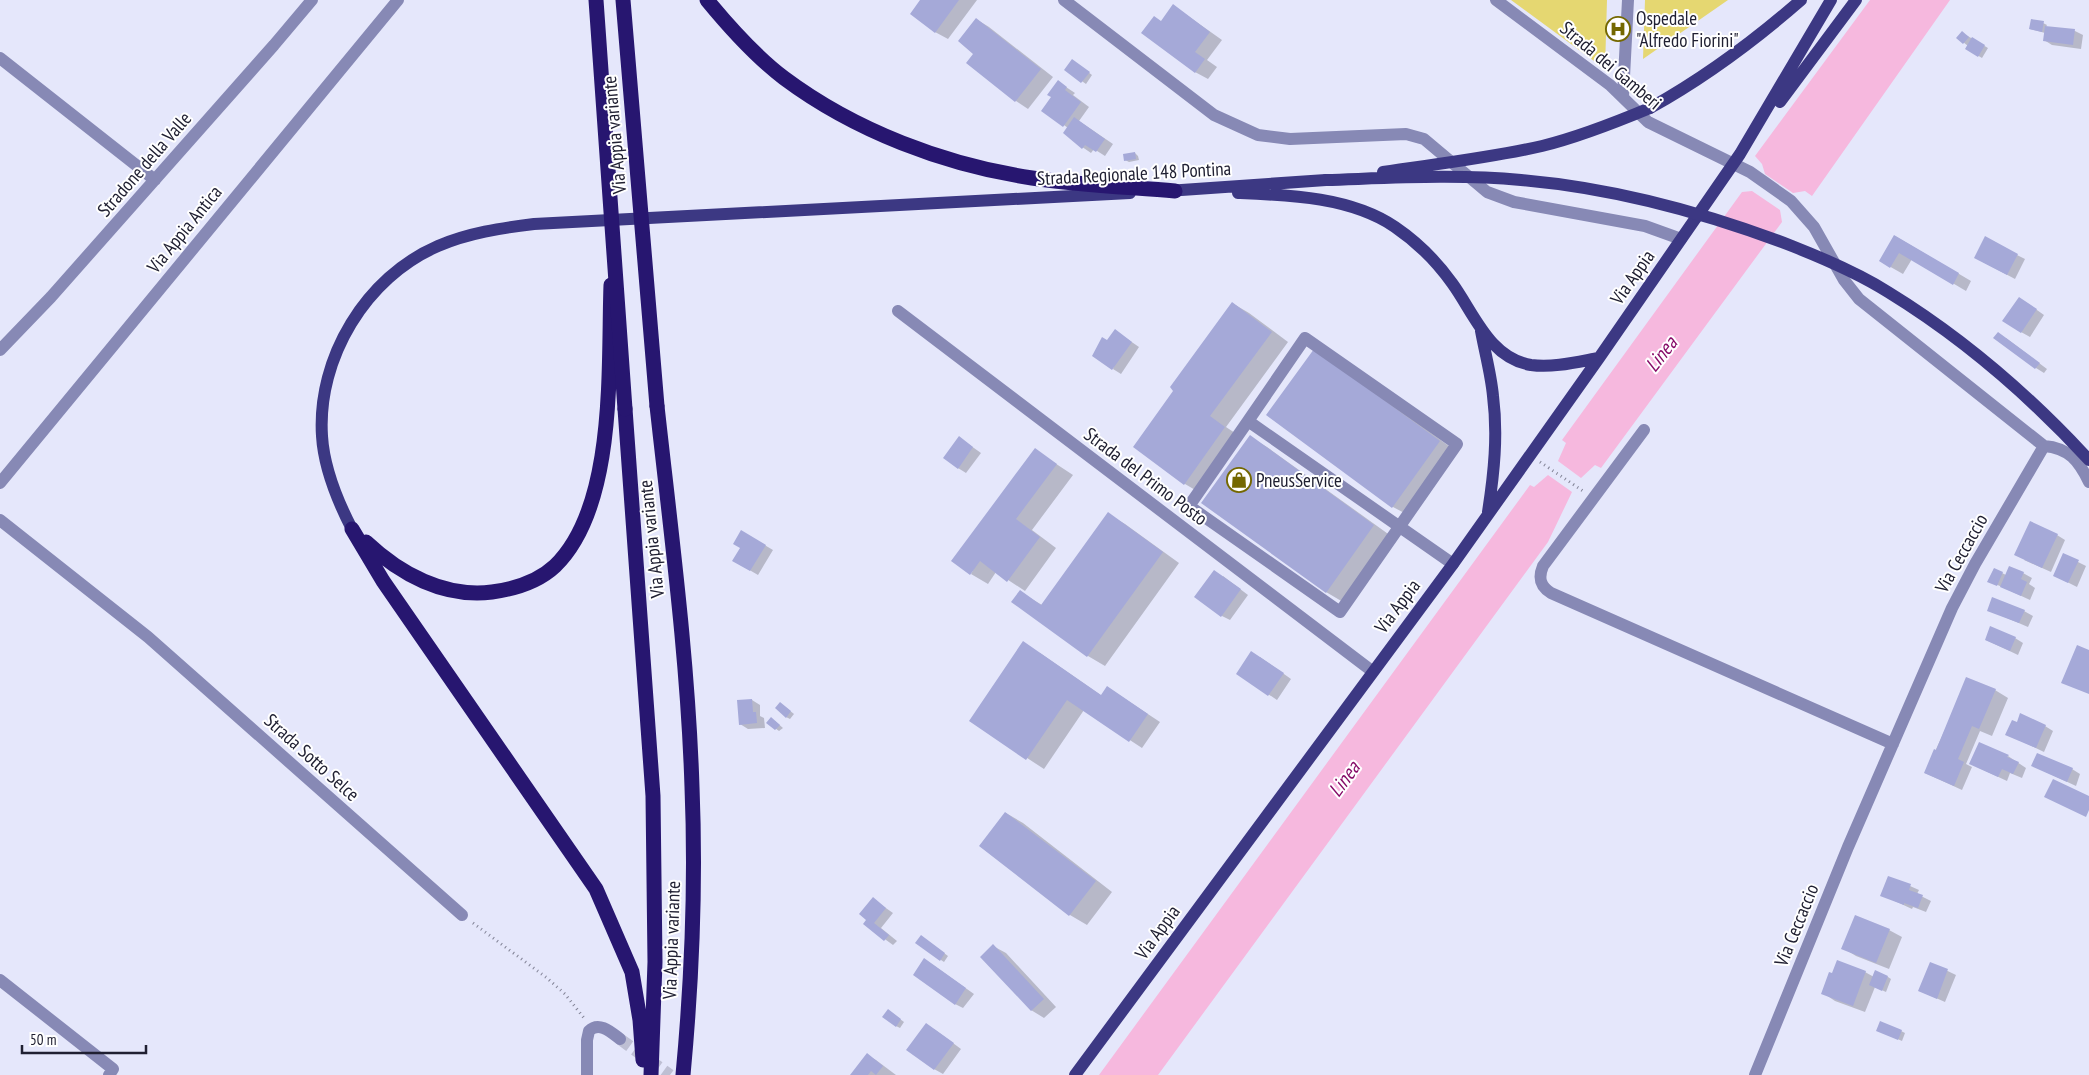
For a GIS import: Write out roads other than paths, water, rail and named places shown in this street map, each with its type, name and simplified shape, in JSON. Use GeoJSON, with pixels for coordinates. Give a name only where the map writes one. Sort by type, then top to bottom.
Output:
{"type":"FeatureCollection","features":[{"type":"Feature","properties":{"kind":"highway","name":"Via Appia variante"},"geometry":{"type":"LineString","coordinates":[[596,0],[654,796],[655,945],[651,1075]]}},
{"type":"Feature","properties":{"kind":"highway","name":"Via Appia variante"},"geometry":{"type":"LineString","coordinates":[[623,0],[658,406],[683,646],[692,788],[693,927],[683,1075]]}},
{"type":"Feature","properties":{"kind":"highway"},"geometry":{"type":"LineString","coordinates":[[707,0],[750,48],[797,87],[847,116],[904,142],[960,162],[1015,175],[1175,191]]}},
{"type":"Feature","properties":{"kind":"highway"},"geometry":{"type":"LineString","coordinates":[[352,529],[378,554],[394,565],[437,586],[462,592],[485,593],[508,589],[530,581],[555,565],[572,544],[584,523],[596,485],[606,412],[612,228]]}},
{"type":"Feature","properties":{"kind":"highway"},"geometry":{"type":"LineString","coordinates":[[352,529],[384,581],[596,889],[632,972],[641,1032],[643,1075]]}},
{"type":"Feature","properties":{"kind":"main road"},"geometry":{"type":"LineString","coordinates":[[1326,180],[1469,160],[1542,146],[1586,134],[1650,108],[1689,85],[1738,51],[1801,0]]}},
{"type":"Feature","properties":{"kind":"main road","name":"Via Appia"},"geometry":{"type":"LineString","coordinates":[[1737,159],[1832,0]]}},
{"type":"Feature","properties":{"kind":"main road","name":"Via Appia"},"geometry":{"type":"LineString","coordinates":[[1075,1075],[1453,564],[1737,159],[1856,0]]}},
{"type":"Feature","properties":{"kind":"main road","name":"Strada Regionale 148 Pontina"},"geometry":{"type":"LineString","coordinates":[[352,529],[334,488],[323,445],[323,409],[328,380],[340,345],[359,311],[385,283],[421,255],[438,246],[467,236],[534,224],[1175,191],[1326,180],[1479,177],[1543,182],[1656,203],[1708,217],[1775,240],[1855,274],[1886,291],[1932,321],[2005,377],[2039,408],[2089,460]]}},
{"type":"Feature","properties":{"kind":"main road"},"geometry":{"type":"LineString","coordinates":[[1175,191],[1311,199],[1362,211],[1378,217],[1396,228],[1417,245],[1451,282],[1480,329],[1510,357],[1526,363],[1556,365],[1599,358]]}},
{"type":"Feature","properties":{"kind":"main road"},"geometry":{"type":"LineString","coordinates":[[1480,329],[1494,396],[1496,433],[1493,476],[1487,516]]}},
{"type":"Feature","properties":{"kind":"street","name":"Stradone della Valle"},"geometry":{"type":"LineString","coordinates":[[0,350],[51,297],[312,0]]}},
{"type":"Feature","properties":{"kind":"street","name":"Via Appia Antica"},"geometry":{"type":"LineString","coordinates":[[0,483],[398,0]]}},
{"type":"Feature","properties":{"kind":"street"},"geometry":{"type":"LineString","coordinates":[[1064,0],[1214,115],[1258,135],[1290,139],[1406,134],[1424,139],[1487,192],[1514,202],[1645,226],[1681,239]]}},
{"type":"Feature","properties":{"kind":"street","name":"Strada dei Gamberi"},"geometry":{"type":"LineString","coordinates":[[1496,0],[1581,62],[1623,96],[1648,122],[1737,159]]}},
{"type":"Feature","properties":{"kind":"street"},"geometry":{"type":"LineString","coordinates":[[1623,96],[1628,0]]}},
{"type":"Feature","properties":{"kind":"street"},"geometry":{"type":"LineString","coordinates":[[0,58],[155,180]]}},
{"type":"Feature","properties":{"kind":"street"},"geometry":{"type":"LineString","coordinates":[[1737,159],[1750,172],[1776,189],[1799,208],[1814,227],[1844,280],[1859,299],[2044,446],[2070,453],[2078,462],[2089,482]]}},
{"type":"Feature","properties":{"kind":"street","name":"Strada del Primo Posto"},"geometry":{"type":"LineString","coordinates":[[898,311],[1372,671]]}},
{"type":"Feature","properties":{"kind":"street"},"geometry":{"type":"LineString","coordinates":[[1305,338],[1457,444],[1400,526],[1340,612],[1189,506],[1305,338]]}},
{"type":"Feature","properties":{"kind":"street"},"geometry":{"type":"LineString","coordinates":[[1248,421],[1453,564]]}},
{"type":"Feature","properties":{"kind":"street"},"geometry":{"type":"LineString","coordinates":[[1644,430],[1543,566],[1540,577],[1543,587],[1551,593],[1893,744]]}},
{"type":"Feature","properties":{"kind":"street","name":"Via Ceccaccio"},"geometry":{"type":"LineString","coordinates":[[1755,1075],[1844,856],[1963,586],[2044,446]]}},
{"type":"Feature","properties":{"kind":"street","name":"Strada Sotto Selce"},"geometry":{"type":"LineString","coordinates":[[0,520],[148,637],[462,915]]}},
{"type":"Feature","properties":{"kind":"street"},"geometry":{"type":"LineString","coordinates":[[0,980],[113,1069],[109,1075]]}},
{"type":"Feature","properties":{"kind":"street"},"geometry":{"type":"LineString","coordinates":[[587,1075],[587,1035],[592,1028],[602,1027],[620,1039]]}},
{"type":"Feature","properties":{"kind":"water"},"geometry":{"type":"Polygon","coordinates":[[[1870,0],[1950,0],[1812,196],[1805,191],[1793,193],[1765,174],[1762,164],[1755,156],[1870,0]]]}},
{"type":"Feature","properties":{"kind":"water","name":"Linea"},"geometry":{"type":"Polygon","coordinates":[[[1752,191],[1780,210],[1782,222],[1601,468],[1595,465],[1581,478],[1558,461],[1566,443],[1562,440],[1742,192],[1752,191]]]}},
{"type":"Feature","properties":{"kind":"water","name":"Linea"},"geometry":{"type":"Polygon","coordinates":[[[1548,475],[1572,492],[1548,542],[1158,1075],[1099,1075],[1530,485],[1534,487],[1548,475]]]}},
{"type":"Feature","properties":{"kind":"tunnel"},"geometry":{"type":"LineString","coordinates":[[620,1039],[670,1075]]}},
{"type":"Feature","properties":{"kind":"place","name":"Ospedale \"Alfredo Fiorini\""},"geometry":{"type":"Point","coordinates":[1618,29]}},
{"type":"Feature","properties":{"kind":"place","name":"PneusService"},"geometry":{"type":"Point","coordinates":[1239,480]}}]}
